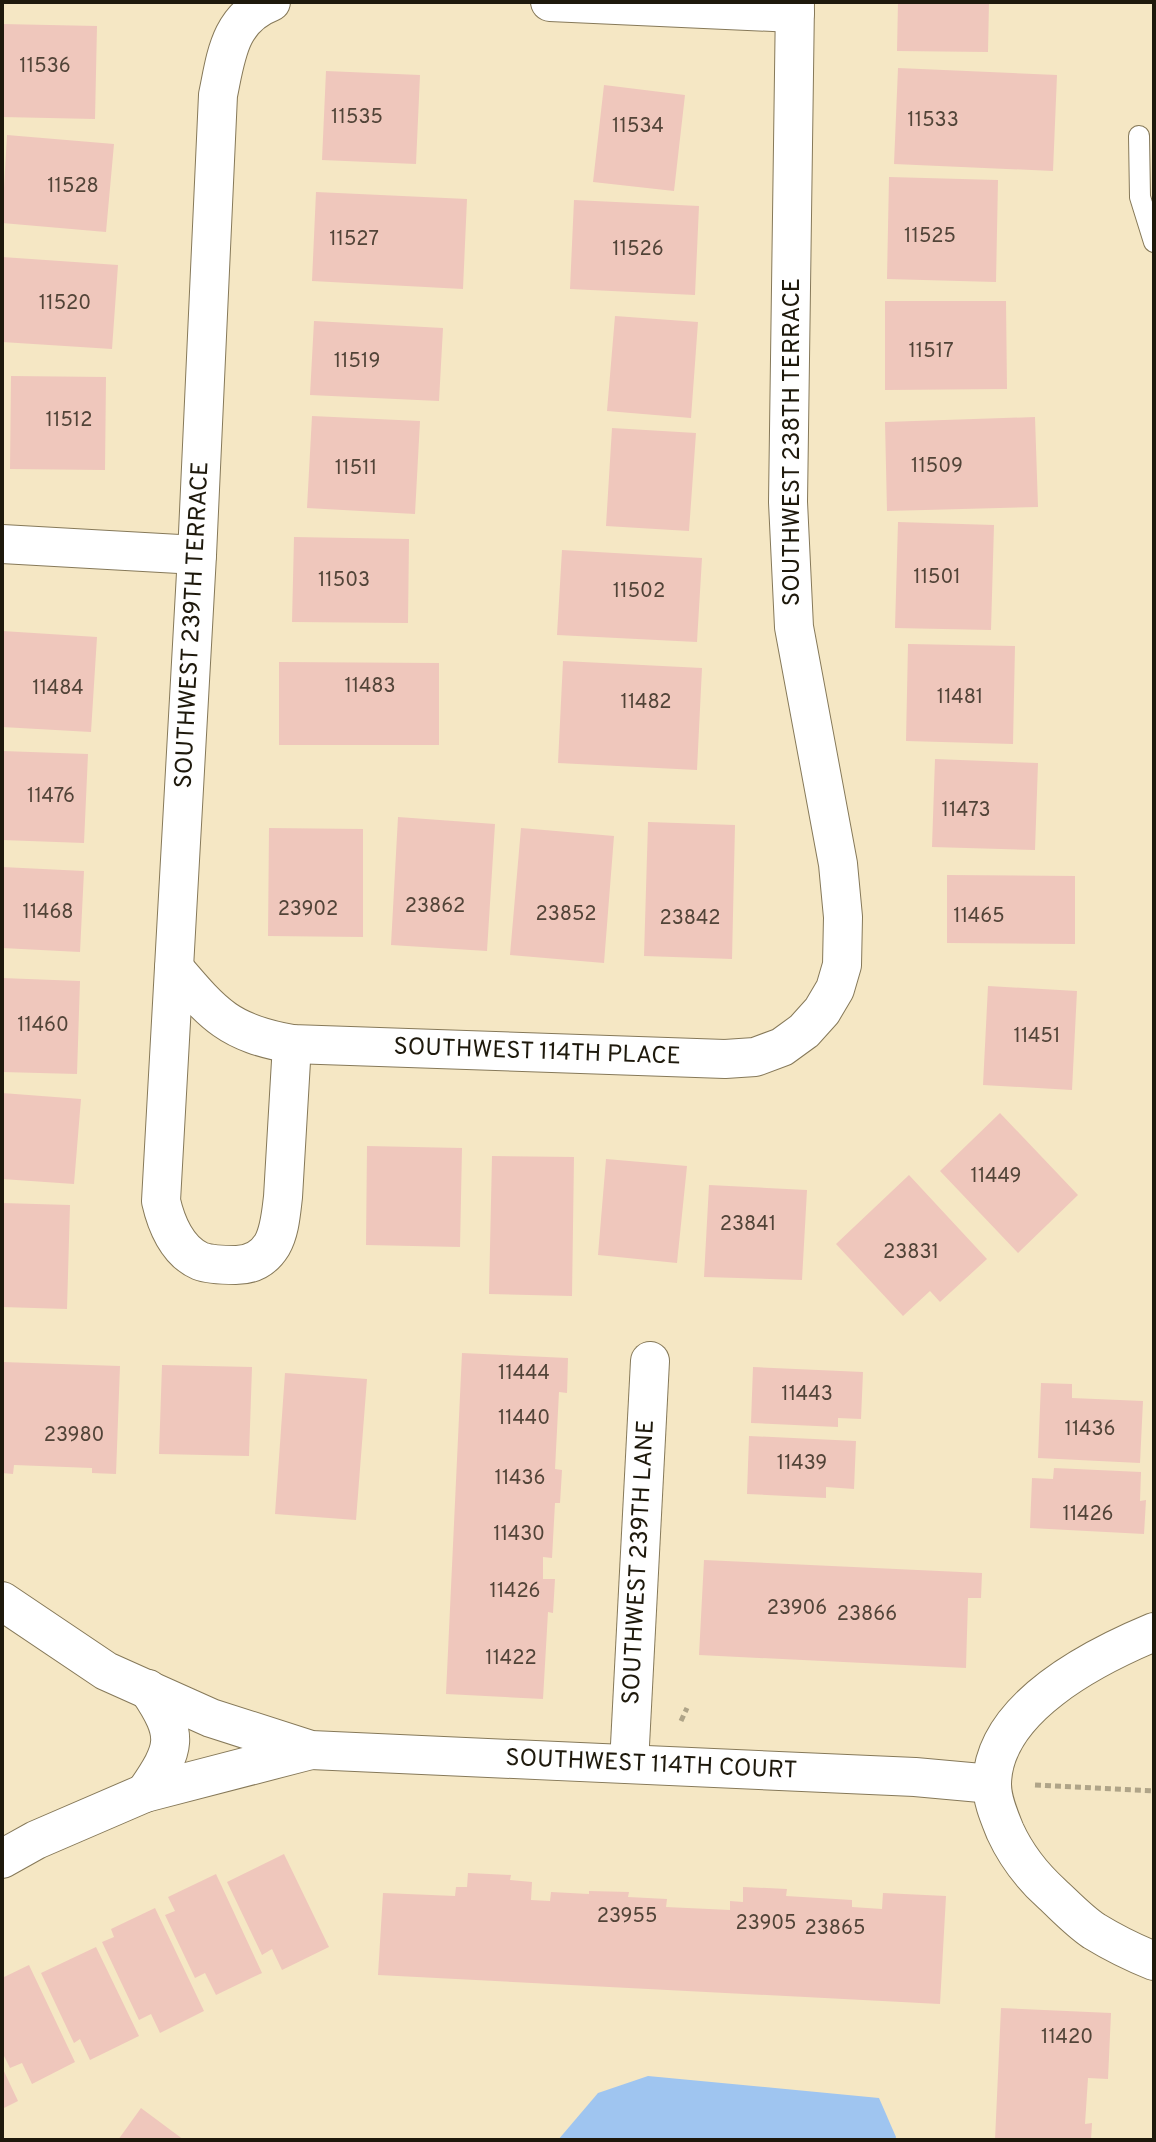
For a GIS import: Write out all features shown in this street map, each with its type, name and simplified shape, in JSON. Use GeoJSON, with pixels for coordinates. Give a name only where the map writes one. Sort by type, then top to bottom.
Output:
{"type":"FeatureCollection","features":[{"type":"Feature","properties":{"kind":"street"},"geometry":{"type":"LineString","coordinates":[[550,2],[795,7]]}},
{"type":"Feature","properties":{"kind":"street","name":"SOUTHWEST 239TH TERRACE"},"geometry":{"type":"LineString","coordinates":[[266,4],[242,22],[229,42],[218,95],[197,555],[161,1201],[165,1221],[186,1251],[200,1261],[246,1265],[260,1259],[273,1244],[283,1197],[292,1044]]}},
{"type":"Feature","properties":{"kind":"street","name":"SOUTHWEST 238TH TERRACE"},"geometry":{"type":"LineString","coordinates":[[782,1047],[804,1031],[822,1011],[835,989],[842,965],[843,917],[838,864],[794,627],[788,502],[795,7]]}},
{"type":"Feature","properties":{"kind":"street"},"geometry":{"type":"LineString","coordinates":[[2,544],[197,555]]}},
{"type":"Feature","properties":{"kind":"street","name":"SOUTHWEST 114TH PLACE"},"geometry":{"type":"LineString","coordinates":[[174,968],[226,1023],[243,1032],[292,1044],[725,1059],[755,1057],[782,1047]]}},
{"type":"Feature","properties":{"kind":"street","name":"SOUTHWEST 239TH LANE"},"geometry":{"type":"LineString","coordinates":[[629,1764],[650,1361]]}},
{"type":"Feature","properties":{"kind":"street","name":"SOUTHWEST 114TH COURT"},"geometry":{"type":"LineString","coordinates":[[2,1601],[106,1671],[211,1718],[311,1750],[1010,1784]]}},
{"type":"Feature","properties":{"kind":"street"},"geometry":{"type":"LineString","coordinates":[[1154,1632],[1068,1675],[1042,1694],[1018,1720],[999,1753],[1010,1784],[997,1813],[1013,1848],[1038,1882],[1092,1930],[1154,1961]]}},
{"type":"Feature","properties":{"kind":"street"},"geometry":{"type":"LineString","coordinates":[[145,1793],[163,1767],[171,1736],[164,1713],[148,1689]]}},
{"type":"Feature","properties":{"kind":"street","name":"SOUTHWEST 114TH COURT"},"geometry":{"type":"LineString","coordinates":[[2,1859],[36,1840],[145,1793],[311,1750]]}},
{"type":"Feature","properties":{"kind":"lane"},"geometry":{"type":"LineString","coordinates":[[1139,136],[1140,197],[1154,242]]}},
{"type":"Feature","properties":{"kind":"path"},"geometry":{"type":"LineString","coordinates":[[679,1726],[687,1708]]}},
{"type":"Feature","properties":{"kind":"path"},"geometry":{"type":"LineString","coordinates":[[1010,1784],[1154,1791]]}},
{"type":"Feature","properties":{"kind":"water"},"geometry":{"type":"Polygon","coordinates":[[[648,2076],[879,2098],[896,2137],[895,2140],[558,2140],[598,2093],[648,2076]]]}},
{"type":"Feature","properties":{"kind":"building"},"geometry":{"type":"Polygon","coordinates":[[[898,2],[989,2],[988,52],[897,51],[898,2]]]}},
{"type":"Feature","properties":{"kind":"building"},"geometry":{"type":"Polygon","coordinates":[[[2,24],[97,26],[95,119],[2,117],[2,24]]]}},
{"type":"Feature","properties":{"kind":"building"},"geometry":{"type":"Polygon","coordinates":[[[898,68],[1057,75],[1053,171],[894,164],[898,68]]]}},
{"type":"Feature","properties":{"kind":"building"},"geometry":{"type":"Polygon","coordinates":[[[326,71],[420,75],[416,164],[322,160],[326,71]]]}},
{"type":"Feature","properties":{"kind":"building"},"geometry":{"type":"Polygon","coordinates":[[[604,85],[685,95],[674,191],[593,182],[604,85]]]}},
{"type":"Feature","properties":{"kind":"building"},"geometry":{"type":"Polygon","coordinates":[[[7,135],[114,144],[106,232],[2,223],[7,135]]]}},
{"type":"Feature","properties":{"kind":"building"},"geometry":{"type":"Polygon","coordinates":[[[889,177],[998,180],[996,282],[887,279],[889,177]]]}},
{"type":"Feature","properties":{"kind":"building"},"geometry":{"type":"Polygon","coordinates":[[[316,192],[467,199],[463,289],[312,281],[316,192]]]}},
{"type":"Feature","properties":{"kind":"building"},"geometry":{"type":"Polygon","coordinates":[[[574,200],[699,206],[695,295],[570,289],[574,200]]]}},
{"type":"Feature","properties":{"kind":"building"},"geometry":{"type":"Polygon","coordinates":[[[2,257],[118,265],[112,349],[2,342],[2,257]]]}},
{"type":"Feature","properties":{"kind":"building"},"geometry":{"type":"Polygon","coordinates":[[[885,301],[1006,301],[1007,389],[885,390],[885,301]]]}},
{"type":"Feature","properties":{"kind":"building"},"geometry":{"type":"Polygon","coordinates":[[[615,316],[698,322],[691,418],[607,411],[615,316]]]}},
{"type":"Feature","properties":{"kind":"building"},"geometry":{"type":"Polygon","coordinates":[[[314,321],[443,328],[439,401],[310,395],[314,321]]]}},
{"type":"Feature","properties":{"kind":"building"},"geometry":{"type":"Polygon","coordinates":[[[11,376],[106,377],[105,470],[10,469],[11,376]]]}},
{"type":"Feature","properties":{"kind":"building"},"geometry":{"type":"Polygon","coordinates":[[[312,416],[420,421],[415,514],[307,508],[312,416]]]}},
{"type":"Feature","properties":{"kind":"building"},"geometry":{"type":"Polygon","coordinates":[[[1035,417],[1038,507],[887,511],[885,422],[1035,417]]]}},
{"type":"Feature","properties":{"kind":"building"},"geometry":{"type":"Polygon","coordinates":[[[612,428],[696,433],[689,531],[606,526],[612,428]]]}},
{"type":"Feature","properties":{"kind":"building"},"geometry":{"type":"Polygon","coordinates":[[[898,522],[994,525],[991,630],[895,628],[898,522]]]}},
{"type":"Feature","properties":{"kind":"building"},"geometry":{"type":"Polygon","coordinates":[[[294,537],[409,539],[408,623],[292,622],[294,537]]]}},
{"type":"Feature","properties":{"kind":"building"},"geometry":{"type":"Polygon","coordinates":[[[562,550],[702,558],[697,642],[557,635],[562,550]]]}},
{"type":"Feature","properties":{"kind":"building"},"geometry":{"type":"Polygon","coordinates":[[[2,631],[97,637],[91,732],[2,727],[2,631]]]}},
{"type":"Feature","properties":{"kind":"building"},"geometry":{"type":"Polygon","coordinates":[[[908,644],[1015,646],[1013,744],[906,741],[908,644]]]}},
{"type":"Feature","properties":{"kind":"building"},"geometry":{"type":"Polygon","coordinates":[[[563,661],[702,668],[697,770],[558,763],[563,661]]]}},
{"type":"Feature","properties":{"kind":"building"},"geometry":{"type":"Polygon","coordinates":[[[279,662],[439,663],[439,745],[279,745],[279,662]]]}},
{"type":"Feature","properties":{"kind":"building"},"geometry":{"type":"Polygon","coordinates":[[[2,751],[88,754],[84,843],[2,840],[2,751]]]}},
{"type":"Feature","properties":{"kind":"building"},"geometry":{"type":"Polygon","coordinates":[[[935,759],[1038,763],[1035,850],[932,847],[935,759]]]}},
{"type":"Feature","properties":{"kind":"building"},"geometry":{"type":"Polygon","coordinates":[[[398,817],[495,824],[487,951],[391,945],[398,817]]]}},
{"type":"Feature","properties":{"kind":"building"},"geometry":{"type":"Polygon","coordinates":[[[648,822],[735,825],[732,959],[644,956],[648,822]]]}},
{"type":"Feature","properties":{"kind":"building"},"geometry":{"type":"Polygon","coordinates":[[[269,828],[363,829],[363,937],[268,936],[269,828]]]}},
{"type":"Feature","properties":{"kind":"building"},"geometry":{"type":"Polygon","coordinates":[[[521,828],[614,836],[604,963],[510,955],[521,828]]]}},
{"type":"Feature","properties":{"kind":"building"},"geometry":{"type":"Polygon","coordinates":[[[2,867],[84,871],[80,952],[2,948],[2,867]]]}},
{"type":"Feature","properties":{"kind":"building"},"geometry":{"type":"Polygon","coordinates":[[[947,875],[1075,876],[1075,944],[947,943],[947,875]]]}},
{"type":"Feature","properties":{"kind":"building"},"geometry":{"type":"Polygon","coordinates":[[[2,978],[80,981],[77,1074],[2,1072],[2,978]]]}},
{"type":"Feature","properties":{"kind":"building"},"geometry":{"type":"Polygon","coordinates":[[[988,986],[1077,991],[1072,1090],[983,1085],[988,986]]]}},
{"type":"Feature","properties":{"kind":"building"},"geometry":{"type":"Polygon","coordinates":[[[2,1093],[81,1099],[74,1184],[2,1179],[2,1093]]]}},
{"type":"Feature","properties":{"kind":"building"},"geometry":{"type":"Polygon","coordinates":[[[1000,1113],[1078,1195],[1018,1253],[940,1171],[1000,1113]]]}},
{"type":"Feature","properties":{"kind":"building"},"geometry":{"type":"Polygon","coordinates":[[[367,1146],[462,1148],[460,1247],[366,1245],[367,1146]]]}},
{"type":"Feature","properties":{"kind":"building"},"geometry":{"type":"Polygon","coordinates":[[[492,1156],[574,1157],[572,1296],[489,1294],[492,1156]]]}},
{"type":"Feature","properties":{"kind":"building"},"geometry":{"type":"Polygon","coordinates":[[[606,1159],[687,1166],[677,1263],[598,1255],[606,1159]]]}},
{"type":"Feature","properties":{"kind":"building"},"geometry":{"type":"Polygon","coordinates":[[[909,1175],[987,1259],[940,1302],[930,1291],[903,1316],[836,1244],[909,1175]]]}},
{"type":"Feature","properties":{"kind":"building"},"geometry":{"type":"Polygon","coordinates":[[[709,1185],[807,1190],[802,1280],[704,1277],[709,1185]]]}},
{"type":"Feature","properties":{"kind":"building"},"geometry":{"type":"Polygon","coordinates":[[[2,1203],[70,1205],[67,1309],[2,1307],[2,1203]]]}},
{"type":"Feature","properties":{"kind":"building"},"geometry":{"type":"Polygon","coordinates":[[[462,1353],[568,1358],[567,1393],[559,1392],[555,1469],[562,1470],[560,1503],[555,1503],[552,1558],[543,1557],[543,1579],[555,1579],[553,1613],[548,1612],[543,1699],[446,1694],[462,1353]]]}},
{"type":"Feature","properties":{"kind":"building"},"geometry":{"type":"Polygon","coordinates":[[[2,1362],[120,1366],[116,1474],[92,1473],[92,1468],[14,1465],[13,1474],[2,1473],[2,1362]]]}},
{"type":"Feature","properties":{"kind":"building"},"geometry":{"type":"Polygon","coordinates":[[[162,1365],[252,1367],[249,1456],[159,1454],[162,1365]]]}},
{"type":"Feature","properties":{"kind":"building"},"geometry":{"type":"Polygon","coordinates":[[[753,1367],[863,1372],[861,1419],[838,1418],[838,1427],[751,1423],[753,1367]]]}},
{"type":"Feature","properties":{"kind":"building"},"geometry":{"type":"Polygon","coordinates":[[[285,1373],[367,1379],[356,1520],[275,1514],[285,1373]]]}},
{"type":"Feature","properties":{"kind":"building"},"geometry":{"type":"Polygon","coordinates":[[[1041,1383],[1072,1384],[1072,1398],[1143,1401],[1140,1463],[1038,1458],[1041,1383]]]}},
{"type":"Feature","properties":{"kind":"building"},"geometry":{"type":"Polygon","coordinates":[[[749,1436],[856,1441],[854,1489],[826,1487],[826,1498],[747,1494],[749,1436]]]}},
{"type":"Feature","properties":{"kind":"building"},"geometry":{"type":"Polygon","coordinates":[[[1054,1468],[1141,1472],[1140,1501],[1146,1500],[1144,1534],[1030,1528],[1032,1478],[1053,1479],[1054,1468]]]}},
{"type":"Feature","properties":{"kind":"building"},"geometry":{"type":"Polygon","coordinates":[[[704,1560],[982,1573],[981,1598],[968,1598],[966,1668],[699,1655],[704,1560]]]}},
{"type":"Feature","properties":{"kind":"building"},"geometry":{"type":"Polygon","coordinates":[[[284,1854],[329,1947],[282,1970],[272,1949],[262,1955],[227,1882],[284,1854]]]}},
{"type":"Feature","properties":{"kind":"building"},"geometry":{"type":"Polygon","coordinates":[[[468,1873],[511,1875],[510,1880],[532,1882],[531,1900],[550,1901],[551,1892],[629,1892],[628,1897],[667,1899],[666,1907],[730,1910],[730,1901],[743,1902],[743,1887],[787,1889],[786,1896],[852,1900],[852,1907],[882,1909],[883,1893],[946,1896],[940,2004],[378,1975],[383,1893],[455,1896],[456,1887],[467,1887],[468,1873]]]}},
{"type":"Feature","properties":{"kind":"building"},"geometry":{"type":"Polygon","coordinates":[[[216,1874],[262,1973],[216,1995],[205,1973],[195,1978],[165,1915],[175,1911],[168,1897],[216,1874]]]}},
{"type":"Feature","properties":{"kind":"building"},"geometry":{"type":"Polygon","coordinates":[[[155,1908],[204,2011],[160,2033],[151,2014],[139,2020],[102,1942],[114,1937],[111,1929],[155,1908]]]}},
{"type":"Feature","properties":{"kind":"building"},"geometry":{"type":"Polygon","coordinates":[[[96,1947],[139,2036],[90,2060],[80,2039],[74,2043],[41,1973],[96,1947]]]}},
{"type":"Feature","properties":{"kind":"building"},"geometry":{"type":"Polygon","coordinates":[[[29,1965],[75,2062],[32,2084],[22,2063],[10,2068],[2,2052],[2,1978],[29,1965]]]}},
{"type":"Feature","properties":{"kind":"building"},"geometry":{"type":"Polygon","coordinates":[[[1001,2008],[1111,2013],[1108,2079],[1088,2078],[1085,2124],[1092,2123],[1091,2140],[995,2140],[1001,2008]]]}},
{"type":"Feature","properties":{"kind":"building"},"geometry":{"type":"Polygon","coordinates":[[[2,2067],[18,2101],[2,2109],[2,2067]]]}},
{"type":"Feature","properties":{"kind":"building"},"geometry":{"type":"Polygon","coordinates":[[[141,2108],[184,2140],[118,2140],[141,2108]]]}}]}
